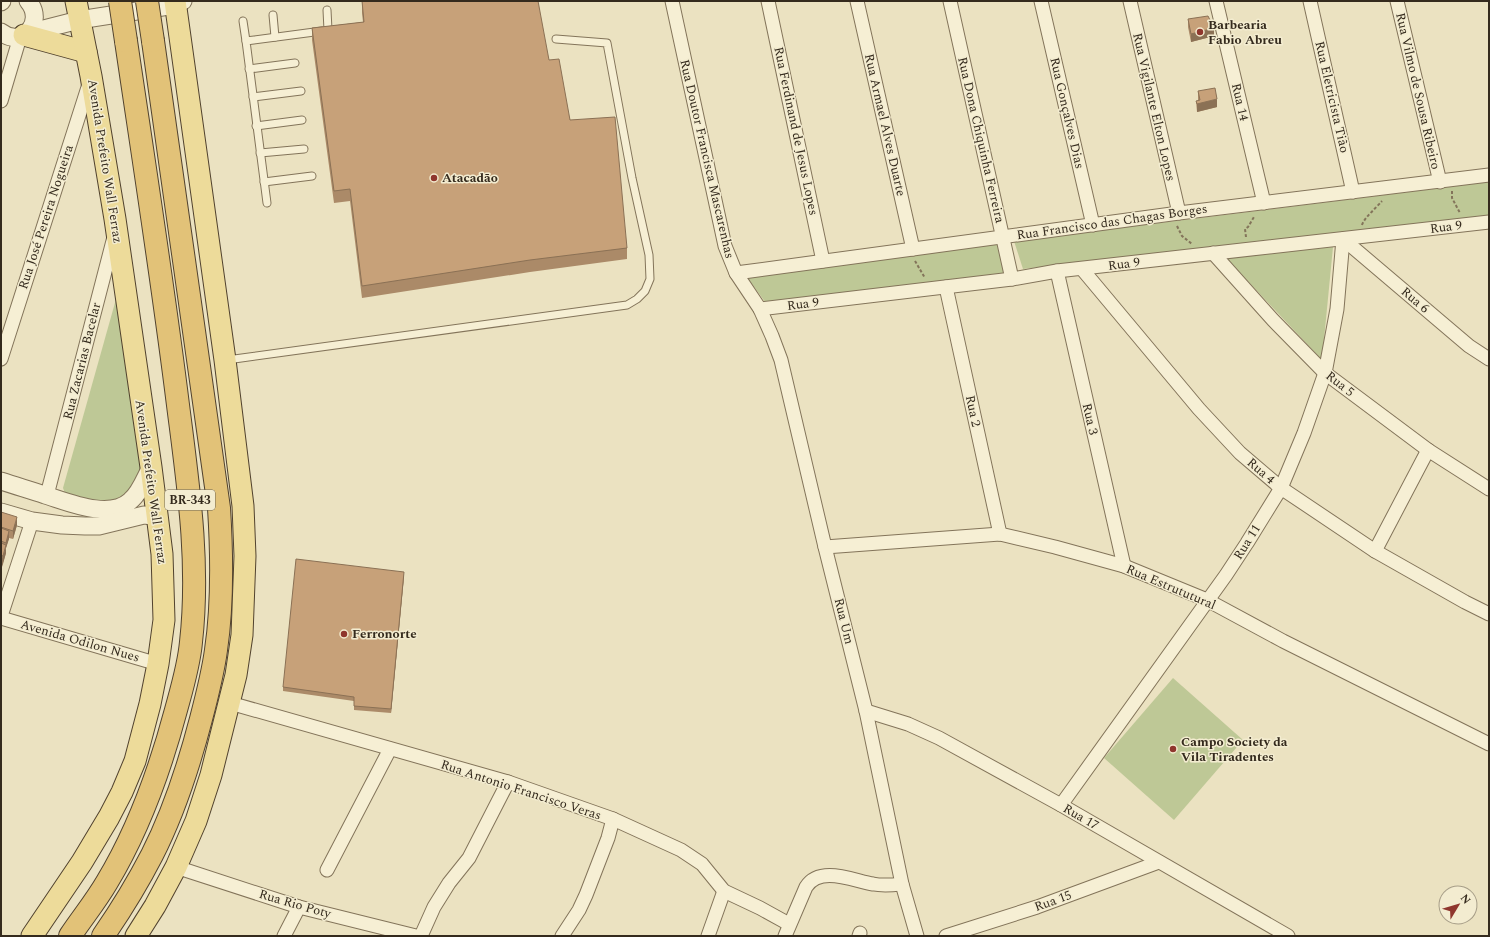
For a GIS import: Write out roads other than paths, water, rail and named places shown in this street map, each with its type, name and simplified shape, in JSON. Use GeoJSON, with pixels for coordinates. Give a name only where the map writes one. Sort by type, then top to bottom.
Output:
{"type":"FeatureCollection","features":[{"type":"Feature","properties":{"kind":"highway","name":"BR-343"},"geometry":{"type":"LineString","coordinates":[[70,936],[106,883],[129,842],[145,806],[166,747],[184,682],[191,643],[194,597],[192,511],[168,323],[120,1]]}},
{"type":"Feature","properties":{"kind":"highway","name":"BR-343"},"geometry":{"type":"LineString","coordinates":[[103,936],[128,899],[152,855],[170,815],[192,756],[210,687],[215,658],[220,602],[222,557],[219,508],[147,1]]}},
{"type":"Feature","properties":{"kind":"main road"},"geometry":{"type":"LineString","coordinates":[[136,936],[155,906],[176,867],[199,813],[211,775],[230,703],[242,635],[245,556],[244,506],[177,2]]}},
{"type":"Feature","properties":{"kind":"main road","name":"Avenida Prefeito Wall Ferraz"},"geometry":{"type":"LineString","coordinates":[[32,936],[82,862],[109,817],[122,792],[135,761],[158,664],[164,620],[162,561],[151,467],[116,228],[91,76],[77,10]]}},
{"type":"Feature","properties":{"kind":"main road"},"geometry":{"type":"LineString","coordinates":[[14,35],[86,52]]}},
{"type":"Feature","properties":{"kind":"street"},"geometry":{"type":"LineString","coordinates":[[14,35],[33,27],[35,12],[28,1]]}},
{"type":"Feature","properties":{"kind":"street","name":"Rua Doutor Francisca Mascarenhas"},"geometry":{"type":"LineString","coordinates":[[672,1],[725,246],[736,273],[760,309]]}},
{"type":"Feature","properties":{"kind":"street","name":"Rua Ferdinand de Jesus Lopes"},"geometry":{"type":"LineString","coordinates":[[768,1],[823,261]]}},
{"type":"Feature","properties":{"kind":"street","name":"Rua Armael Alves Duarte"},"geometry":{"type":"LineString","coordinates":[[857,1],[913,249]]}},
{"type":"Feature","properties":{"kind":"street","name":"Rua Dona Chiquinha Ferreira"},"geometry":{"type":"LineString","coordinates":[[950,1],[1012,279]]}},
{"type":"Feature","properties":{"kind":"street","name":"Rua Gonçalves Dias"},"geometry":{"type":"LineString","coordinates":[[1041,1],[1093,225]]}},
{"type":"Feature","properties":{"kind":"street","name":"Rua Vigilante Elton Lopes"},"geometry":{"type":"LineString","coordinates":[[1130,1],[1179,213]]}},
{"type":"Feature","properties":{"kind":"street","name":"Rua 14"},"geometry":{"type":"LineString","coordinates":[[1216,1],[1263,203]]}},
{"type":"Feature","properties":{"kind":"street","name":"Rua Eletricista Tião"},"geometry":{"type":"LineString","coordinates":[[1310,1],[1353,192]]}},
{"type":"Feature","properties":{"kind":"street","name":"Rua Vilmo de Sousa Ribeiro"},"geometry":{"type":"LineString","coordinates":[[1397,1],[1445,181]]}},
{"type":"Feature","properties":{"kind":"street"},"geometry":{"type":"LineString","coordinates":[[14,35],[77,10],[177,2]]}},
{"type":"Feature","properties":{"kind":"street"},"geometry":{"type":"LineString","coordinates":[[1,101],[14,35]]}},
{"type":"Feature","properties":{"kind":"street","name":"Rua José Pereira Nogueira"},"geometry":{"type":"LineString","coordinates":[[1,359],[91,76]]}},
{"type":"Feature","properties":{"kind":"street","name":"Rua Francisco das Chagas Borges"},"geometry":{"type":"LineString","coordinates":[[736,273],[1179,213],[1489,175]]}},
{"type":"Feature","properties":{"kind":"street","name":"Rua 9"},"geometry":{"type":"LineString","coordinates":[[760,309],[1012,279],[1057,271],[1489,222]]}},
{"type":"Feature","properties":{"kind":"street","name":"Rua Zacarias Bacelar"},"geometry":{"type":"LineString","coordinates":[[47,495],[116,228]]}},
{"type":"Feature","properties":{"kind":"street","name":"Rua 6"},"geometry":{"type":"LineString","coordinates":[[1343,239],[1469,346],[1489,359]]}},
{"type":"Feature","properties":{"kind":"street","name":"Rua 11"},"geometry":{"type":"LineString","coordinates":[[1060,805],[1248,543],[1281,488],[1304,433],[1325,373],[1336,309],[1343,239]]}},
{"type":"Feature","properties":{"kind":"street","name":"Rua 5"},"geometry":{"type":"LineString","coordinates":[[1207,254],[1325,373],[1428,450],[1489,489]]}},
{"type":"Feature","properties":{"kind":"street","name":"Rua 4"},"geometry":{"type":"LineString","coordinates":[[1082,269],[1199,409],[1240,453],[1281,488],[1375,551],[1489,614]]}},
{"type":"Feature","properties":{"kind":"street","name":"Rua 3"},"geometry":{"type":"LineString","coordinates":[[1057,271],[1124,566]]}},
{"type":"Feature","properties":{"kind":"street","name":"Rua 2"},"geometry":{"type":"LineString","coordinates":[[939,287],[1000,534]]}},
{"type":"Feature","properties":{"kind":"street","name":"Rua Um"},"geometry":{"type":"LineString","coordinates":[[760,309],[781,360],[825,547],[866,711],[902,884],[917,936]]}},
{"type":"Feature","properties":{"kind":"street"},"geometry":{"type":"LineString","coordinates":[[1375,551],[1428,450]]}},
{"type":"Feature","properties":{"kind":"street"},"geometry":{"type":"LineString","coordinates":[[1,481],[72,504],[99,509],[117,508],[130,502],[151,467]]}},
{"type":"Feature","properties":{"kind":"street"},"geometry":{"type":"LineString","coordinates":[[62,526],[72,512],[72,504]]}},
{"type":"Feature","properties":{"kind":"street"},"geometry":{"type":"LineString","coordinates":[[1,512],[32,521],[62,526],[99,526],[144,515],[153,516],[158,520]]}},
{"type":"Feature","properties":{"kind":"street"},"geometry":{"type":"LineString","coordinates":[[1,617],[32,521]]}},
{"type":"Feature","properties":{"kind":"street","name":"Rua Estrututural"},"geometry":{"type":"LineString","coordinates":[[825,547],[1000,534],[1056,547],[1124,566],[1207,600],[1290,644],[1489,744]]}},
{"type":"Feature","properties":{"kind":"street","name":"Avenida Odilon Nues"},"geometry":{"type":"LineString","coordinates":[[1,617],[158,664]]}},
{"type":"Feature","properties":{"kind":"street","name":"Rua Antonio Francisco Veras"},"geometry":{"type":"LineString","coordinates":[[230,703],[508,782],[613,820],[681,850],[702,864],[724,891],[760,908],[787,930]]}},
{"type":"Feature","properties":{"kind":"street","name":"Rua 17"},"geometry":{"type":"LineString","coordinates":[[866,711],[908,724],[939,738],[1060,805],[1288,936]]}},
{"type":"Feature","properties":{"kind":"street"},"geometry":{"type":"LineString","coordinates":[[327,870],[390,748]]}},
{"type":"Feature","properties":{"kind":"street"},"geometry":{"type":"LineString","coordinates":[[421,936],[434,907],[449,883],[469,858],[508,782]]}},
{"type":"Feature","properties":{"kind":"street"},"geometry":{"type":"LineString","coordinates":[[562,936],[579,910],[586,896],[595,868],[608,838],[613,820]]}},
{"type":"Feature","properties":{"kind":"street","name":"Rua 15"},"geometry":{"type":"LineString","coordinates":[[946,936],[1037,907],[1159,862]]}},
{"type":"Feature","properties":{"kind":"street","name":"Rua Rio Poty"},"geometry":{"type":"LineString","coordinates":[[176,867],[299,907],[416,936]]}},
{"type":"Feature","properties":{"kind":"street"},"geometry":{"type":"LineString","coordinates":[[787,930],[806,887],[815,878],[840,876],[882,886],[902,884]]}},
{"type":"Feature","properties":{"kind":"street"},"geometry":{"type":"LineString","coordinates":[[708,936],[724,891]]}},
{"type":"Feature","properties":{"kind":"street"},"geometry":{"type":"LineString","coordinates":[[284,936],[299,907]]}},
{"type":"Feature","properties":{"kind":"lane"},"geometry":{"type":"LineString","coordinates":[[246,41],[332,29],[327,10]]}},
{"type":"Feature","properties":{"kind":"lane"},"geometry":{"type":"LineString","coordinates":[[273,15],[275,37]]}},
{"type":"Feature","properties":{"kind":"lane"},"geometry":{"type":"LineString","coordinates":[[243,21],[266,203]]}},
{"type":"Feature","properties":{"kind":"lane"},"geometry":{"type":"LineString","coordinates":[[225,360],[627,305],[638,299],[645,291],[650,278],[649,255],[632,178],[606,43],[556,39]]}},
{"type":"Feature","properties":{"kind":"lane"},"geometry":{"type":"LineString","coordinates":[[249,69],[295,63]]}},
{"type":"Feature","properties":{"kind":"lane"},"geometry":{"type":"LineString","coordinates":[[253,97],[301,91]]}},
{"type":"Feature","properties":{"kind":"lane"},"geometry":{"type":"LineString","coordinates":[[256,126],[302,120]]}},
{"type":"Feature","properties":{"kind":"lane"},"geometry":{"type":"LineString","coordinates":[[260,153],[304,149]]}},
{"type":"Feature","properties":{"kind":"lane"},"geometry":{"type":"LineString","coordinates":[[264,182],[312,176]]}},
{"type":"Feature","properties":{"kind":"place","name":"Barbearia Fabio Abreu"},"geometry":{"type":"Point","coordinates":[1200,32]}},
{"type":"Feature","properties":{"kind":"place","name":"Atacadão"},"geometry":{"type":"Point","coordinates":[434,178]}},
{"type":"Feature","properties":{"kind":"place","name":"Ferronorte"},"geometry":{"type":"Point","coordinates":[344,634]}},
{"type":"Feature","properties":{"kind":"place","name":"Campo Society da Vila Tiradentes"},"geometry":{"type":"Point","coordinates":[1173,749]}}]}
